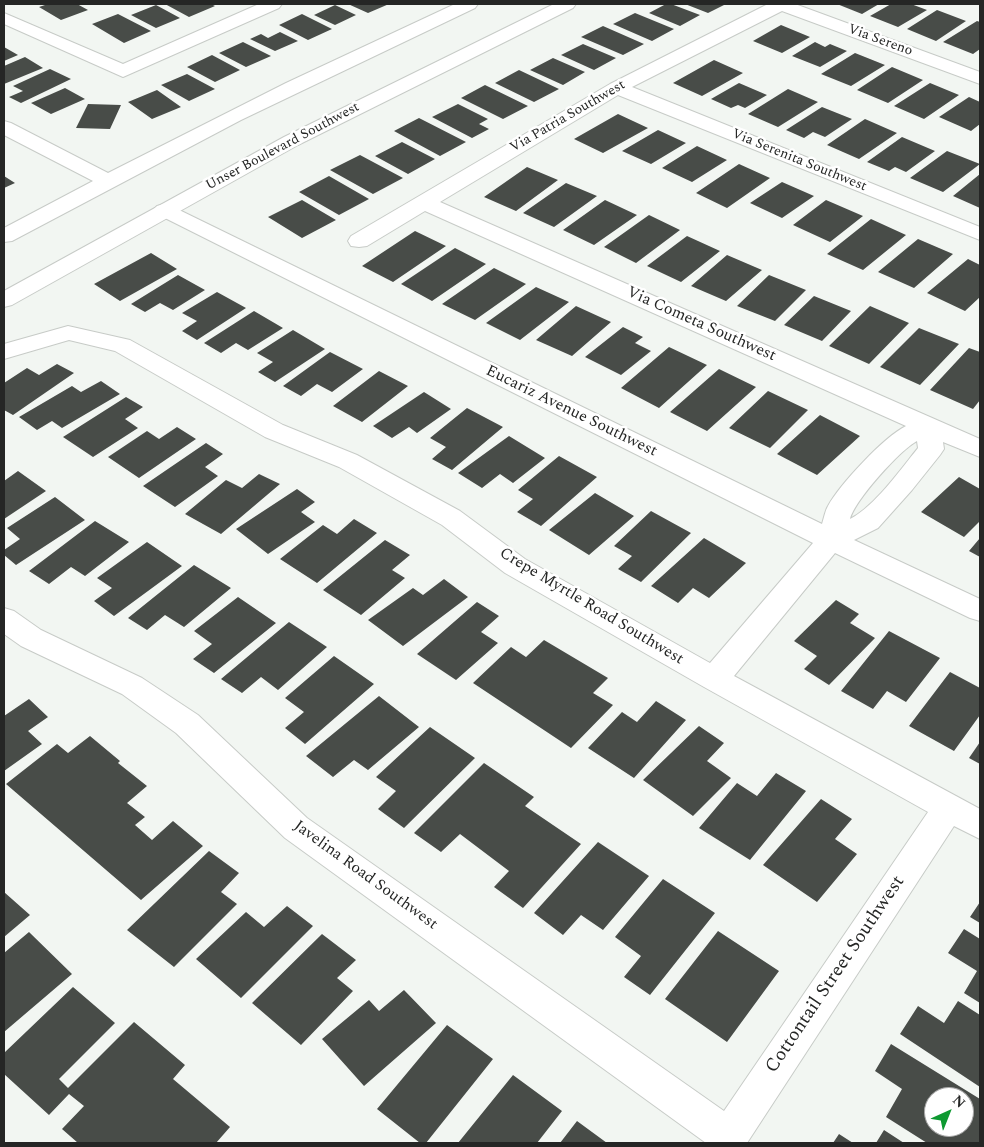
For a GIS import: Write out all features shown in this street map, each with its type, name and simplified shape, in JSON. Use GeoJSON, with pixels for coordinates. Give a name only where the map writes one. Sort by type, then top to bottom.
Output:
{"type":"FeatureCollection","features":[{"type":"Feature","properties":{"kind":"street"},"geometry":{"type":"LineString","coordinates":[[4,18],[123,71],[274,4]]}},
{"type":"Feature","properties":{"kind":"street"},"geometry":{"type":"LineString","coordinates":[[4,236],[108,180],[345,63],[470,4]]}},
{"type":"Feature","properties":{"kind":"street","name":"Unser Boulevard Southwest"},"geometry":{"type":"LineString","coordinates":[[4,300],[164,210],[380,96],[568,4]]}},
{"type":"Feature","properties":{"kind":"street","name":"Via Sereno"},"geometry":{"type":"LineString","coordinates":[[781,4],[980,78]]}},
{"type":"Feature","properties":{"kind":"street","name":"Via Patria Southwest"},"geometry":{"type":"LineString","coordinates":[[359,240],[618,88],[781,4]]}},
{"type":"Feature","properties":{"kind":"street","name":"Via Serenita Southwest"},"geometry":{"type":"LineString","coordinates":[[618,88],[980,234]]}},
{"type":"Feature","properties":{"kind":"street"},"geometry":{"type":"LineString","coordinates":[[4,127],[108,180]]}},
{"type":"Feature","properties":{"kind":"street","name":"Via Cometa Southwest"},"geometry":{"type":"LineString","coordinates":[[422,202],[980,449]]}},
{"type":"Feature","properties":{"kind":"street","name":"Eucariz Avenue Southwest"},"geometry":{"type":"LineString","coordinates":[[164,210],[831,540],[980,611]]}},
{"type":"Feature","properties":{"kind":"street","name":"Crepe Myrtle Road Southwest"},"geometry":{"type":"LineString","coordinates":[[6,350],[68,333],[122,345],[274,431],[348,460],[451,518],[515,566],[714,679],[980,825]]}},
{"type":"Feature","properties":{"kind":"street"},"geometry":{"type":"LineString","coordinates":[[714,679],[831,540],[869,521],[908,478],[931,449],[928,426]]}},
{"type":"Feature","properties":{"kind":"street","name":"Javelina Road Southwest"},"geometry":{"type":"LineString","coordinates":[[4,619],[31,638],[132,686],[187,724],[296,828],[727,1140]]}},
{"type":"Feature","properties":{"kind":"street","name":"Cottontail Street Southwest"},"geometry":{"type":"LineString","coordinates":[[727,1140],[948,808]]}},
{"type":"Feature","properties":{"kind":"building"},"geometry":{"type":"Polygon","coordinates":[[[48,4],[77,4],[88,10],[61,20],[39,7],[48,4]]]}},
{"type":"Feature","properties":{"kind":"building"},"geometry":{"type":"Polygon","coordinates":[[[165,4],[211,4],[215,6],[189,17],[165,4]]]}},
{"type":"Feature","properties":{"kind":"building"},"geometry":{"type":"Polygon","coordinates":[[[348,4],[389,4],[368,13],[348,4]]]}},
{"type":"Feature","properties":{"kind":"building"},"geometry":{"type":"Polygon","coordinates":[[[666,4],[671,4],[700,15],[680,26],[649,13],[666,4]]]}},
{"type":"Feature","properties":{"kind":"building"},"geometry":{"type":"Polygon","coordinates":[[[685,4],[726,4],[708,13],[685,4]]]}},
{"type":"Feature","properties":{"kind":"building"},"geometry":{"type":"Polygon","coordinates":[[[837,4],[879,4],[862,14],[837,4]]]}},
{"type":"Feature","properties":{"kind":"building"},"geometry":{"type":"Polygon","coordinates":[[[891,4],[911,4],[927,10],[898,27],[870,16],[891,4]]]}},
{"type":"Feature","properties":{"kind":"building"},"geometry":{"type":"Polygon","coordinates":[[[156,5],[180,18],[156,28],[131,15],[156,5]]]}},
{"type":"Feature","properties":{"kind":"building"},"geometry":{"type":"Polygon","coordinates":[[[335,5],[356,15],[335,25],[314,15],[335,5]]]}},
{"type":"Feature","properties":{"kind":"building"},"geometry":{"type":"Polygon","coordinates":[[[937,10],[966,21],[936,41],[907,29],[937,10]]]}},
{"type":"Feature","properties":{"kind":"building"},"geometry":{"type":"Polygon","coordinates":[[[635,13],[674,29],[652,41],[613,24],[635,13]]]}},
{"type":"Feature","properties":{"kind":"building"},"geometry":{"type":"Polygon","coordinates":[[[118,14],[151,31],[124,43],[92,24],[118,14]]]}},
{"type":"Feature","properties":{"kind":"building"},"geometry":{"type":"Polygon","coordinates":[[[302,14],[332,29],[308,40],[279,25],[302,14]]]}},
{"type":"Feature","properties":{"kind":"building"},"geometry":{"type":"Polygon","coordinates":[[[977,21],[980,22],[980,49],[973,54],[943,42],[977,21]]]}},
{"type":"Feature","properties":{"kind":"building"},"geometry":{"type":"Polygon","coordinates":[[[781,25],[810,37],[782,53],[753,41],[781,25]]]}},
{"type":"Feature","properties":{"kind":"building"},"geometry":{"type":"Polygon","coordinates":[[[603,26],[644,44],[623,55],[581,37],[603,26]]]}},
{"type":"Feature","properties":{"kind":"building"},"geometry":{"type":"Polygon","coordinates":[[[280,32],[298,41],[275,51],[250,39],[261,34],[268,38],[280,32]]]}},
{"type":"Feature","properties":{"kind":"building"},"geometry":{"type":"Polygon","coordinates":[[[243,42],[271,56],[246,67],[219,53],[243,42]]]}},
{"type":"Feature","properties":{"kind":"building"},"geometry":{"type":"Polygon","coordinates":[[[815,42],[825,47],[830,44],[847,51],[820,67],[792,56],[815,42]]]}},
{"type":"Feature","properties":{"kind":"building"},"geometry":{"type":"Polygon","coordinates":[[[583,44],[616,58],[594,70],[561,55],[583,44]]]}},
{"type":"Feature","properties":{"kind":"building"},"geometry":{"type":"Polygon","coordinates":[[[4,47],[18,55],[4,61],[4,47]]]}},
{"type":"Feature","properties":{"kind":"building"},"geometry":{"type":"Polygon","coordinates":[[[855,53],[885,65],[851,86],[821,74],[855,53]]]}},
{"type":"Feature","properties":{"kind":"building"},"geometry":{"type":"Polygon","coordinates":[[[212,55],[240,70],[215,82],[187,67],[212,55]]]}},
{"type":"Feature","properties":{"kind":"building"},"geometry":{"type":"Polygon","coordinates":[[[25,57],[43,68],[4,84],[4,66],[25,57]]]}},
{"type":"Feature","properties":{"kind":"building"},"geometry":{"type":"Polygon","coordinates":[[[553,58],[585,72],[563,85],[530,70],[553,58]]]}},
{"type":"Feature","properties":{"kind":"building"},"geometry":{"type":"Polygon","coordinates":[[[714,60],[743,73],[702,96],[673,83],[714,60]]]}},
{"type":"Feature","properties":{"kind":"building"},"geometry":{"type":"Polygon","coordinates":[[[892,67],[923,80],[888,103],[857,90],[892,67]]]}},
{"type":"Feature","properties":{"kind":"building"},"geometry":{"type":"Polygon","coordinates":[[[50,69],[71,79],[21,103],[9,97],[23,91],[13,86],[50,69]]]}},
{"type":"Feature","properties":{"kind":"building"},"geometry":{"type":"Polygon","coordinates":[[[519,70],[559,89],[534,102],[495,83],[519,70]]]}},
{"type":"Feature","properties":{"kind":"building"},"geometry":{"type":"Polygon","coordinates":[[[187,74],[215,89],[189,101],[161,85],[187,74]]]}},
{"type":"Feature","properties":{"kind":"building"},"geometry":{"type":"Polygon","coordinates":[[[739,83],[767,95],[745,108],[738,105],[731,108],[711,99],[739,83]]]}},
{"type":"Feature","properties":{"kind":"building"},"geometry":{"type":"Polygon","coordinates":[[[930,83],[959,95],[924,119],[894,106],[930,83]]]}},
{"type":"Feature","properties":{"kind":"building"},"geometry":{"type":"Polygon","coordinates":[[[485,85],[528,106],[503,119],[461,98],[485,85]]]}},
{"type":"Feature","properties":{"kind":"building"},"geometry":{"type":"Polygon","coordinates":[[[65,88],[85,99],[51,114],[31,103],[65,88]]]}},
{"type":"Feature","properties":{"kind":"building"},"geometry":{"type":"Polygon","coordinates":[[[788,89],[818,102],[778,127],[748,114],[788,89]]]}},
{"type":"Feature","properties":{"kind":"building"},"geometry":{"type":"Polygon","coordinates":[[[157,90],[181,107],[152,119],[128,102],[157,90]]]}},
{"type":"Feature","properties":{"kind":"building"},"geometry":{"type":"Polygon","coordinates":[[[969,97],[980,102],[980,124],[971,131],[939,117],[969,97]]]}},
{"type":"Feature","properties":{"kind":"building"},"geometry":{"type":"Polygon","coordinates":[[[88,104],[121,105],[110,129],[76,128],[88,104]]]}},
{"type":"Feature","properties":{"kind":"building"},"geometry":{"type":"Polygon","coordinates":[[[458,104],[488,119],[479,124],[489,129],[472,138],[432,117],[458,104]]]}},
{"type":"Feature","properties":{"kind":"building"},"geometry":{"type":"Polygon","coordinates":[[[822,107],[852,119],[825,137],[813,132],[804,138],[786,130],[822,107]]]}},
{"type":"Feature","properties":{"kind":"building"},"geometry":{"type":"Polygon","coordinates":[[[618,114],[648,128],[603,153],[574,139],[618,114]]]}},
{"type":"Feature","properties":{"kind":"building"},"geometry":{"type":"Polygon","coordinates":[[[419,118],[466,142],[440,156],[394,131],[419,118]]]}},
{"type":"Feature","properties":{"kind":"building"},"geometry":{"type":"Polygon","coordinates":[[[865,119],[897,133],[859,159],[827,145],[865,119]]]}},
{"type":"Feature","properties":{"kind":"building"},"geometry":{"type":"Polygon","coordinates":[[[658,130],[686,143],[651,164],[622,151],[658,130]]]}},
{"type":"Feature","properties":{"kind":"building"},"geometry":{"type":"Polygon","coordinates":[[[902,137],[935,151],[906,172],[895,167],[889,171],[867,162],[902,137]]]}},
{"type":"Feature","properties":{"kind":"building"},"geometry":{"type":"Polygon","coordinates":[[[402,142],[435,159],[408,174],[375,156],[402,142]]]}},
{"type":"Feature","properties":{"kind":"building"},"geometry":{"type":"Polygon","coordinates":[[[697,146],[727,160],[692,182],[662,168],[697,146]]]}},
{"type":"Feature","properties":{"kind":"building"},"geometry":{"type":"Polygon","coordinates":[[[947,151],[980,164],[943,192],[910,178],[947,151]]]}},
{"type":"Feature","properties":{"kind":"building"},"geometry":{"type":"Polygon","coordinates":[[[360,155],[403,178],[373,194],[330,170],[360,155]]]}},
{"type":"Feature","properties":{"kind":"building"},"geometry":{"type":"Polygon","coordinates":[[[739,164],[770,178],[727,208],[696,193],[739,164]]]}},
{"type":"Feature","properties":{"kind":"building"},"geometry":{"type":"Polygon","coordinates":[[[527,167],[558,180],[516,211],[484,197],[527,167]]]}},
{"type":"Feature","properties":{"kind":"building"},"geometry":{"type":"Polygon","coordinates":[[[980,174],[980,208],[953,196],[980,174]]]}},
{"type":"Feature","properties":{"kind":"building"},"geometry":{"type":"Polygon","coordinates":[[[4,176],[15,183],[4,188],[4,176]]]}},
{"type":"Feature","properties":{"kind":"building"},"geometry":{"type":"Polygon","coordinates":[[[329,176],[369,199],[339,215],[299,192],[329,176]]]}},
{"type":"Feature","properties":{"kind":"building"},"geometry":{"type":"Polygon","coordinates":[[[782,182],[814,196],[782,218],[750,203],[782,182]]]}},
{"type":"Feature","properties":{"kind":"building"},"geometry":{"type":"Polygon","coordinates":[[[566,183],[597,196],[554,227],[523,213],[566,183]]]}},
{"type":"Feature","properties":{"kind":"building"},"geometry":{"type":"Polygon","coordinates":[[[302,200],[336,220],[302,238],[268,217],[302,200]]]}},
{"type":"Feature","properties":{"kind":"building"},"geometry":{"type":"Polygon","coordinates":[[[605,200],[637,215],[594,245],[563,230],[605,200]]]}},
{"type":"Feature","properties":{"kind":"building"},"geometry":{"type":"Polygon","coordinates":[[[826,200],[863,216],[830,242],[793,225],[826,200]]]}},
{"type":"Feature","properties":{"kind":"building"},"geometry":{"type":"Polygon","coordinates":[[[649,215],[680,230],[636,263],[604,247],[649,215]]]}},
{"type":"Feature","properties":{"kind":"building"},"geometry":{"type":"Polygon","coordinates":[[[871,219],[906,235],[863,270],[827,254],[871,219]]]}},
{"type":"Feature","properties":{"kind":"building"},"geometry":{"type":"Polygon","coordinates":[[[415,231],[446,246],[393,282],[362,266],[415,231]]]}},
{"type":"Feature","properties":{"kind":"building"},"geometry":{"type":"Polygon","coordinates":[[[687,236],[720,251],[681,282],[647,266],[687,236]]]}},
{"type":"Feature","properties":{"kind":"building"},"geometry":{"type":"Polygon","coordinates":[[[918,239],[953,254],[914,288],[878,272],[918,239]]]}},
{"type":"Feature","properties":{"kind":"building"},"geometry":{"type":"Polygon","coordinates":[[[455,248],[486,264],[432,301],[401,284],[455,248]]]}},
{"type":"Feature","properties":{"kind":"building"},"geometry":{"type":"Polygon","coordinates":[[[151,253],[177,269],[120,301],[94,284],[151,253]]]}},
{"type":"Feature","properties":{"kind":"building"},"geometry":{"type":"Polygon","coordinates":[[[727,255],[762,270],[726,301],[691,286],[727,255]]]}},
{"type":"Feature","properties":{"kind":"building"},"geometry":{"type":"Polygon","coordinates":[[[968,259],[980,265],[980,297],[965,311],[927,293],[968,259]]]}},
{"type":"Feature","properties":{"kind":"building"},"geometry":{"type":"Polygon","coordinates":[[[494,268],[526,284],[475,320],[442,304],[494,268]]]}},
{"type":"Feature","properties":{"kind":"building"},"geometry":{"type":"Polygon","coordinates":[[[178,275],[205,290],[173,310],[160,303],[145,312],[131,304],[178,275]]]}},
{"type":"Feature","properties":{"kind":"building"},"geometry":{"type":"Polygon","coordinates":[[[769,275],[806,290],[775,321],[737,306],[769,275]]]}},
{"type":"Feature","properties":{"kind":"building"},"geometry":{"type":"Polygon","coordinates":[[[536,287],[569,302],[520,340],[486,323],[536,287]]]}},
{"type":"Feature","properties":{"kind":"building"},"geometry":{"type":"Polygon","coordinates":[[[217,292],[246,308],[197,340],[182,331],[197,321],[182,313],[217,292]]]}},
{"type":"Feature","properties":{"kind":"building"},"geometry":{"type":"Polygon","coordinates":[[[814,296],[851,311],[822,341],[784,325],[814,296]]]}},
{"type":"Feature","properties":{"kind":"building"},"geometry":{"type":"Polygon","coordinates":[[[576,306],[611,322],[572,356],[536,340],[576,306]]]}},
{"type":"Feature","properties":{"kind":"building"},"geometry":{"type":"Polygon","coordinates":[[[870,306],[909,323],[869,364],[829,346],[870,306]]]}},
{"type":"Feature","properties":{"kind":"building"},"geometry":{"type":"Polygon","coordinates":[[[254,311],[283,328],[248,350],[236,343],[221,353],[204,343],[254,311]]]}},
{"type":"Feature","properties":{"kind":"building"},"geometry":{"type":"Polygon","coordinates":[[[623,327],[643,337],[635,343],[651,351],[621,375],[585,357],[623,327]]]}},
{"type":"Feature","properties":{"kind":"building"},"geometry":{"type":"Polygon","coordinates":[[[919,328],[959,344],[920,385],[880,367],[919,328]]]}},
{"type":"Feature","properties":{"kind":"building"},"geometry":{"type":"Polygon","coordinates":[[[293,330],[325,349],[275,382],[258,372],[273,362],[257,353],[293,330]]]}},
{"type":"Feature","properties":{"kind":"building"},"geometry":{"type":"Polygon","coordinates":[[[669,347],[707,365],[659,408],[621,388],[669,347]]]}},
{"type":"Feature","properties":{"kind":"building"},"geometry":{"type":"Polygon","coordinates":[[[969,348],[980,352],[980,400],[973,409],[930,390],[969,348]]]}},
{"type":"Feature","properties":{"kind":"building"},"geometry":{"type":"Polygon","coordinates":[[[330,352],[363,369],[332,392],[317,384],[301,396],[283,386],[330,352]]]}},
{"type":"Feature","properties":{"kind":"building"},"geometry":{"type":"Polygon","coordinates":[[[57,364],[74,373],[13,415],[4,410],[4,383],[27,368],[39,375],[57,364]]]}},
{"type":"Feature","properties":{"kind":"building"},"geometry":{"type":"Polygon","coordinates":[[[719,369],[756,387],[707,431],[670,412],[719,369]]]}},
{"type":"Feature","properties":{"kind":"building"},"geometry":{"type":"Polygon","coordinates":[[[379,371],[408,386],[362,422],[333,406],[379,371]]]}},
{"type":"Feature","properties":{"kind":"building"},"geometry":{"type":"Polygon","coordinates":[[[101,381],[120,394],[62,428],[52,421],[37,430],[19,417],[72,386],[81,392],[101,381]]]}},
{"type":"Feature","properties":{"kind":"building"},"geometry":{"type":"Polygon","coordinates":[[[768,391],[808,410],[770,448],[729,428],[768,391]]]}},
{"type":"Feature","properties":{"kind":"building"},"geometry":{"type":"Polygon","coordinates":[[[424,392],[451,409],[417,433],[409,427],[392,438],[373,426],[424,392]]]}},
{"type":"Feature","properties":{"kind":"building"},"geometry":{"type":"Polygon","coordinates":[[[126,397],[143,407],[125,419],[138,428],[93,457],[63,437],[126,397]]]}},
{"type":"Feature","properties":{"kind":"building"},"geometry":{"type":"Polygon","coordinates":[[[467,408],[503,427],[452,470],[432,459],[446,447],[430,438],[467,408]]]}},
{"type":"Feature","properties":{"kind":"building"},"geometry":{"type":"Polygon","coordinates":[[[820,415],[860,436],[817,475],[777,454],[820,415]]]}},
{"type":"Feature","properties":{"kind":"building"},"geometry":{"type":"Polygon","coordinates":[[[177,427],[196,439],[139,478],[108,457],[147,431],[159,439],[177,427]]]}},
{"type":"Feature","properties":{"kind":"building"},"geometry":{"type":"Polygon","coordinates":[[[509,436],[545,458],[513,483],[500,474],[482,488],[458,473],[509,436]]]}},
{"type":"Feature","properties":{"kind":"building"},"geometry":{"type":"Polygon","coordinates":[[[206,443],[223,454],[205,467],[218,476],[175,507],[143,486],[206,443]]]}},
{"type":"Feature","properties":{"kind":"building"},"geometry":{"type":"Polygon","coordinates":[[[559,456],[597,477],[541,526],[517,512],[533,499],[518,490],[559,456]]]}},
{"type":"Feature","properties":{"kind":"building"},"geometry":{"type":"Polygon","coordinates":[[[18,471],[46,491],[4,519],[4,481],[18,471]]]}},
{"type":"Feature","properties":{"kind":"building"},"geometry":{"type":"Polygon","coordinates":[[[259,474],[280,484],[221,534],[185,514],[226,480],[242,488],[259,474]]]}},
{"type":"Feature","properties":{"kind":"building"},"geometry":{"type":"Polygon","coordinates":[[[959,477],[980,489],[980,521],[964,537],[921,512],[959,477]]]}},
{"type":"Feature","properties":{"kind":"building"},"geometry":{"type":"Polygon","coordinates":[[[297,489],[315,502],[301,512],[315,522],[268,554],[236,529],[297,489]]]}},
{"type":"Feature","properties":{"kind":"building"},"geometry":{"type":"Polygon","coordinates":[[[595,493],[634,516],[589,555],[549,530],[595,493]]]}},
{"type":"Feature","properties":{"kind":"building"},"geometry":{"type":"Polygon","coordinates":[[[55,497],[85,520],[16,565],[4,555],[4,550],[20,539],[7,528],[55,497]]]}},
{"type":"Feature","properties":{"kind":"building"},"geometry":{"type":"Polygon","coordinates":[[[651,511],[691,533],[641,582],[618,569],[632,556],[614,546],[651,511]]]}},
{"type":"Feature","properties":{"kind":"building"},"geometry":{"type":"Polygon","coordinates":[[[354,519],[377,533],[317,583],[280,559],[323,525],[337,534],[354,519]]]}},
{"type":"Feature","properties":{"kind":"building"},"geometry":{"type":"Polygon","coordinates":[[[95,521],[129,542],[85,576],[71,567],[49,584],[29,571],[95,521]]]}},
{"type":"Feature","properties":{"kind":"building"},"geometry":{"type":"Polygon","coordinates":[[[704,538],[746,563],[709,598],[693,588],[678,603],[651,586],[704,538]]]}},
{"type":"Feature","properties":{"kind":"building"},"geometry":{"type":"Polygon","coordinates":[[[980,538],[980,557],[969,551],[980,538]]]}},
{"type":"Feature","properties":{"kind":"building"},"geometry":{"type":"Polygon","coordinates":[[[385,540],[410,555],[392,570],[405,578],[361,615],[323,590],[385,540]]]}},
{"type":"Feature","properties":{"kind":"building"},"geometry":{"type":"Polygon","coordinates":[[[147,542],[182,566],[114,616],[94,601],[112,588],[97,578],[147,542]]]}},
{"type":"Feature","properties":{"kind":"building"},"geometry":{"type":"Polygon","coordinates":[[[194,565],[231,588],[184,627],[165,615],[147,630],[128,618],[194,565]]]}},
{"type":"Feature","properties":{"kind":"building"},"geometry":{"type":"Polygon","coordinates":[[[444,579],[468,597],[403,646],[368,620],[413,588],[423,595],[444,579]]]}},
{"type":"Feature","properties":{"kind":"building"},"geometry":{"type":"Polygon","coordinates":[[[238,597],[276,623],[214,673],[193,659],[212,644],[194,631],[238,597]]]}},
{"type":"Feature","properties":{"kind":"building"},"geometry":{"type":"Polygon","coordinates":[[[836,600],[859,614],[850,623],[875,638],[829,685],[804,669],[817,656],[794,641],[836,600]]]}},
{"type":"Feature","properties":{"kind":"building"},"geometry":{"type":"Polygon","coordinates":[[[477,602],[499,616],[481,632],[498,643],[456,680],[417,654],[477,602]]]}},
{"type":"Feature","properties":{"kind":"building"},"geometry":{"type":"Polygon","coordinates":[[[289,622],[327,647],[278,690],[261,677],[242,693],[221,679],[289,622]]]}},
{"type":"Feature","properties":{"kind":"building"},"geometry":{"type":"Polygon","coordinates":[[[889,631],[940,658],[906,702],[887,691],[873,709],[841,691],[889,631]]]}},
{"type":"Feature","properties":{"kind":"building"},"geometry":{"type":"Polygon","coordinates":[[[544,640],[608,678],[593,693],[613,705],[571,748],[473,683],[511,647],[526,657],[544,640]]]}},
{"type":"Feature","properties":{"kind":"building"},"geometry":{"type":"Polygon","coordinates":[[[334,656],[374,684],[305,744],[285,728],[304,712],[285,698],[334,656]]]}},
{"type":"Feature","properties":{"kind":"building"},"geometry":{"type":"Polygon","coordinates":[[[950,672],[980,688],[980,715],[954,751],[909,726],[950,672]]]}},
{"type":"Feature","properties":{"kind":"building"},"geometry":{"type":"Polygon","coordinates":[[[379,696],[419,727],[368,770],[354,760],[333,777],[306,756],[379,696]]]}},
{"type":"Feature","properties":{"kind":"building"},"geometry":{"type":"Polygon","coordinates":[[[29,699],[48,717],[28,731],[42,744],[4,771],[4,716],[29,699]]]}},
{"type":"Feature","properties":{"kind":"building"},"geometry":{"type":"Polygon","coordinates":[[[656,701],[686,720],[634,778],[588,748],[622,712],[637,722],[656,701]]]}},
{"type":"Feature","properties":{"kind":"building"},"geometry":{"type":"Polygon","coordinates":[[[699,726],[724,743],[707,761],[731,778],[693,816],[643,780],[699,726]]]}},
{"type":"Feature","properties":{"kind":"building"},"geometry":{"type":"Polygon","coordinates":[[[430,727],[475,758],[404,828],[378,809],[396,791],[376,777],[430,727]]]}},
{"type":"Feature","properties":{"kind":"building"},"geometry":{"type":"Polygon","coordinates":[[[90,736],[120,761],[118,763],[147,786],[127,803],[145,817],[135,825],[152,840],[173,821],[203,846],[141,900],[6,784],[57,744],[68,753],[90,736]]]}},
{"type":"Feature","properties":{"kind":"building"},"geometry":{"type":"Polygon","coordinates":[[[980,742],[980,764],[969,758],[980,742]]]}},
{"type":"Feature","properties":{"kind":"building"},"geometry":{"type":"Polygon","coordinates":[[[484,763],[534,797],[525,806],[581,844],[523,908],[494,887],[509,871],[460,834],[441,852],[414,833],[484,763]]]}},
{"type":"Feature","properties":{"kind":"building"},"geometry":{"type":"Polygon","coordinates":[[[776,773],[806,791],[750,860],[699,828],[737,783],[757,796],[776,773]]]}},
{"type":"Feature","properties":{"kind":"building"},"geometry":{"type":"Polygon","coordinates":[[[821,799],[852,819],[835,839],[857,854],[817,902],[763,865],[821,799]]]}},
{"type":"Feature","properties":{"kind":"building"},"geometry":{"type":"Polygon","coordinates":[[[598,842],[649,876],[603,930],[581,915],[563,935],[534,913],[598,842]]]}},
{"type":"Feature","properties":{"kind":"building"},"geometry":{"type":"Polygon","coordinates":[[[209,851],[239,873],[221,892],[237,904],[174,967],[127,930],[209,851]]]}},
{"type":"Feature","properties":{"kind":"building"},"geometry":{"type":"Polygon","coordinates":[[[663,879],[715,913],[650,995],[624,977],[641,956],[615,937],[663,879]]]}},
{"type":"Feature","properties":{"kind":"building"},"geometry":{"type":"Polygon","coordinates":[[[4,892],[30,915],[4,937],[4,892]]]}},
{"type":"Feature","properties":{"kind":"building"},"geometry":{"type":"Polygon","coordinates":[[[980,902],[980,923],[970,917],[980,902]]]}},
{"type":"Feature","properties":{"kind":"building"},"geometry":{"type":"Polygon","coordinates":[[[287,906],[313,926],[241,998],[196,959],[246,912],[264,927],[287,906]]]}},
{"type":"Feature","properties":{"kind":"building"},"geometry":{"type":"Polygon","coordinates":[[[964,929],[980,939],[980,1003],[964,993],[977,971],[948,953],[964,929]]]}},
{"type":"Feature","properties":{"kind":"building"},"geometry":{"type":"Polygon","coordinates":[[[718,931],[779,971],[727,1042],[665,999],[718,931]]]}},
{"type":"Feature","properties":{"kind":"building"},"geometry":{"type":"Polygon","coordinates":[[[29,932],[72,974],[4,1032],[4,953],[29,932]]]}},
{"type":"Feature","properties":{"kind":"building"},"geometry":{"type":"Polygon","coordinates":[[[322,934],[356,960],[337,978],[353,991],[301,1045],[252,1003],[322,934]]]}},
{"type":"Feature","properties":{"kind":"building"},"geometry":{"type":"Polygon","coordinates":[[[73,987],[115,1023],[59,1079],[68,1088],[134,1022],[185,1065],[173,1079],[230,1127],[216,1143],[78,1143],[62,1129],[84,1106],[69,1094],[49,1115],[4,1074],[4,1053],[73,987]]]}},
{"type":"Feature","properties":{"kind":"building"},"geometry":{"type":"Polygon","coordinates":[[[404,990],[436,1023],[364,1086],[322,1039],[369,1000],[379,1011],[404,990]]]}},
{"type":"Feature","properties":{"kind":"building"},"geometry":{"type":"Polygon","coordinates":[[[958,1001],[980,1015],[980,1087],[900,1034],[918,1006],[944,1023],[958,1001]]]}},
{"type":"Feature","properties":{"kind":"building"},"geometry":{"type":"Polygon","coordinates":[[[447,1025],[493,1059],[426,1143],[420,1143],[377,1109],[447,1025]]]}},
{"type":"Feature","properties":{"kind":"building"},"geometry":{"type":"Polygon","coordinates":[[[891,1044],[961,1087],[924,1087],[924,1137],[974,1137],[974,1095],[980,1099],[980,1143],[927,1143],[886,1117],[902,1089],[875,1071],[891,1044]]]}},
{"type":"Feature","properties":{"kind":"building"},"geometry":{"type":"Polygon","coordinates":[[[513,1075],[562,1111],[537,1143],[458,1143],[513,1075]]]}},
{"type":"Feature","properties":{"kind":"building"},"geometry":{"type":"Polygon","coordinates":[[[577,1121],[607,1143],[560,1143],[577,1121]]]}},
{"type":"Feature","properties":{"kind":"building"},"geometry":{"type":"Polygon","coordinates":[[[884,1130],[904,1143],[876,1143],[884,1130]]]}},
{"type":"Feature","properties":{"kind":"building"},"geometry":{"type":"Polygon","coordinates":[[[839,1134],[853,1143],[833,1143],[839,1134]]]}}]}
